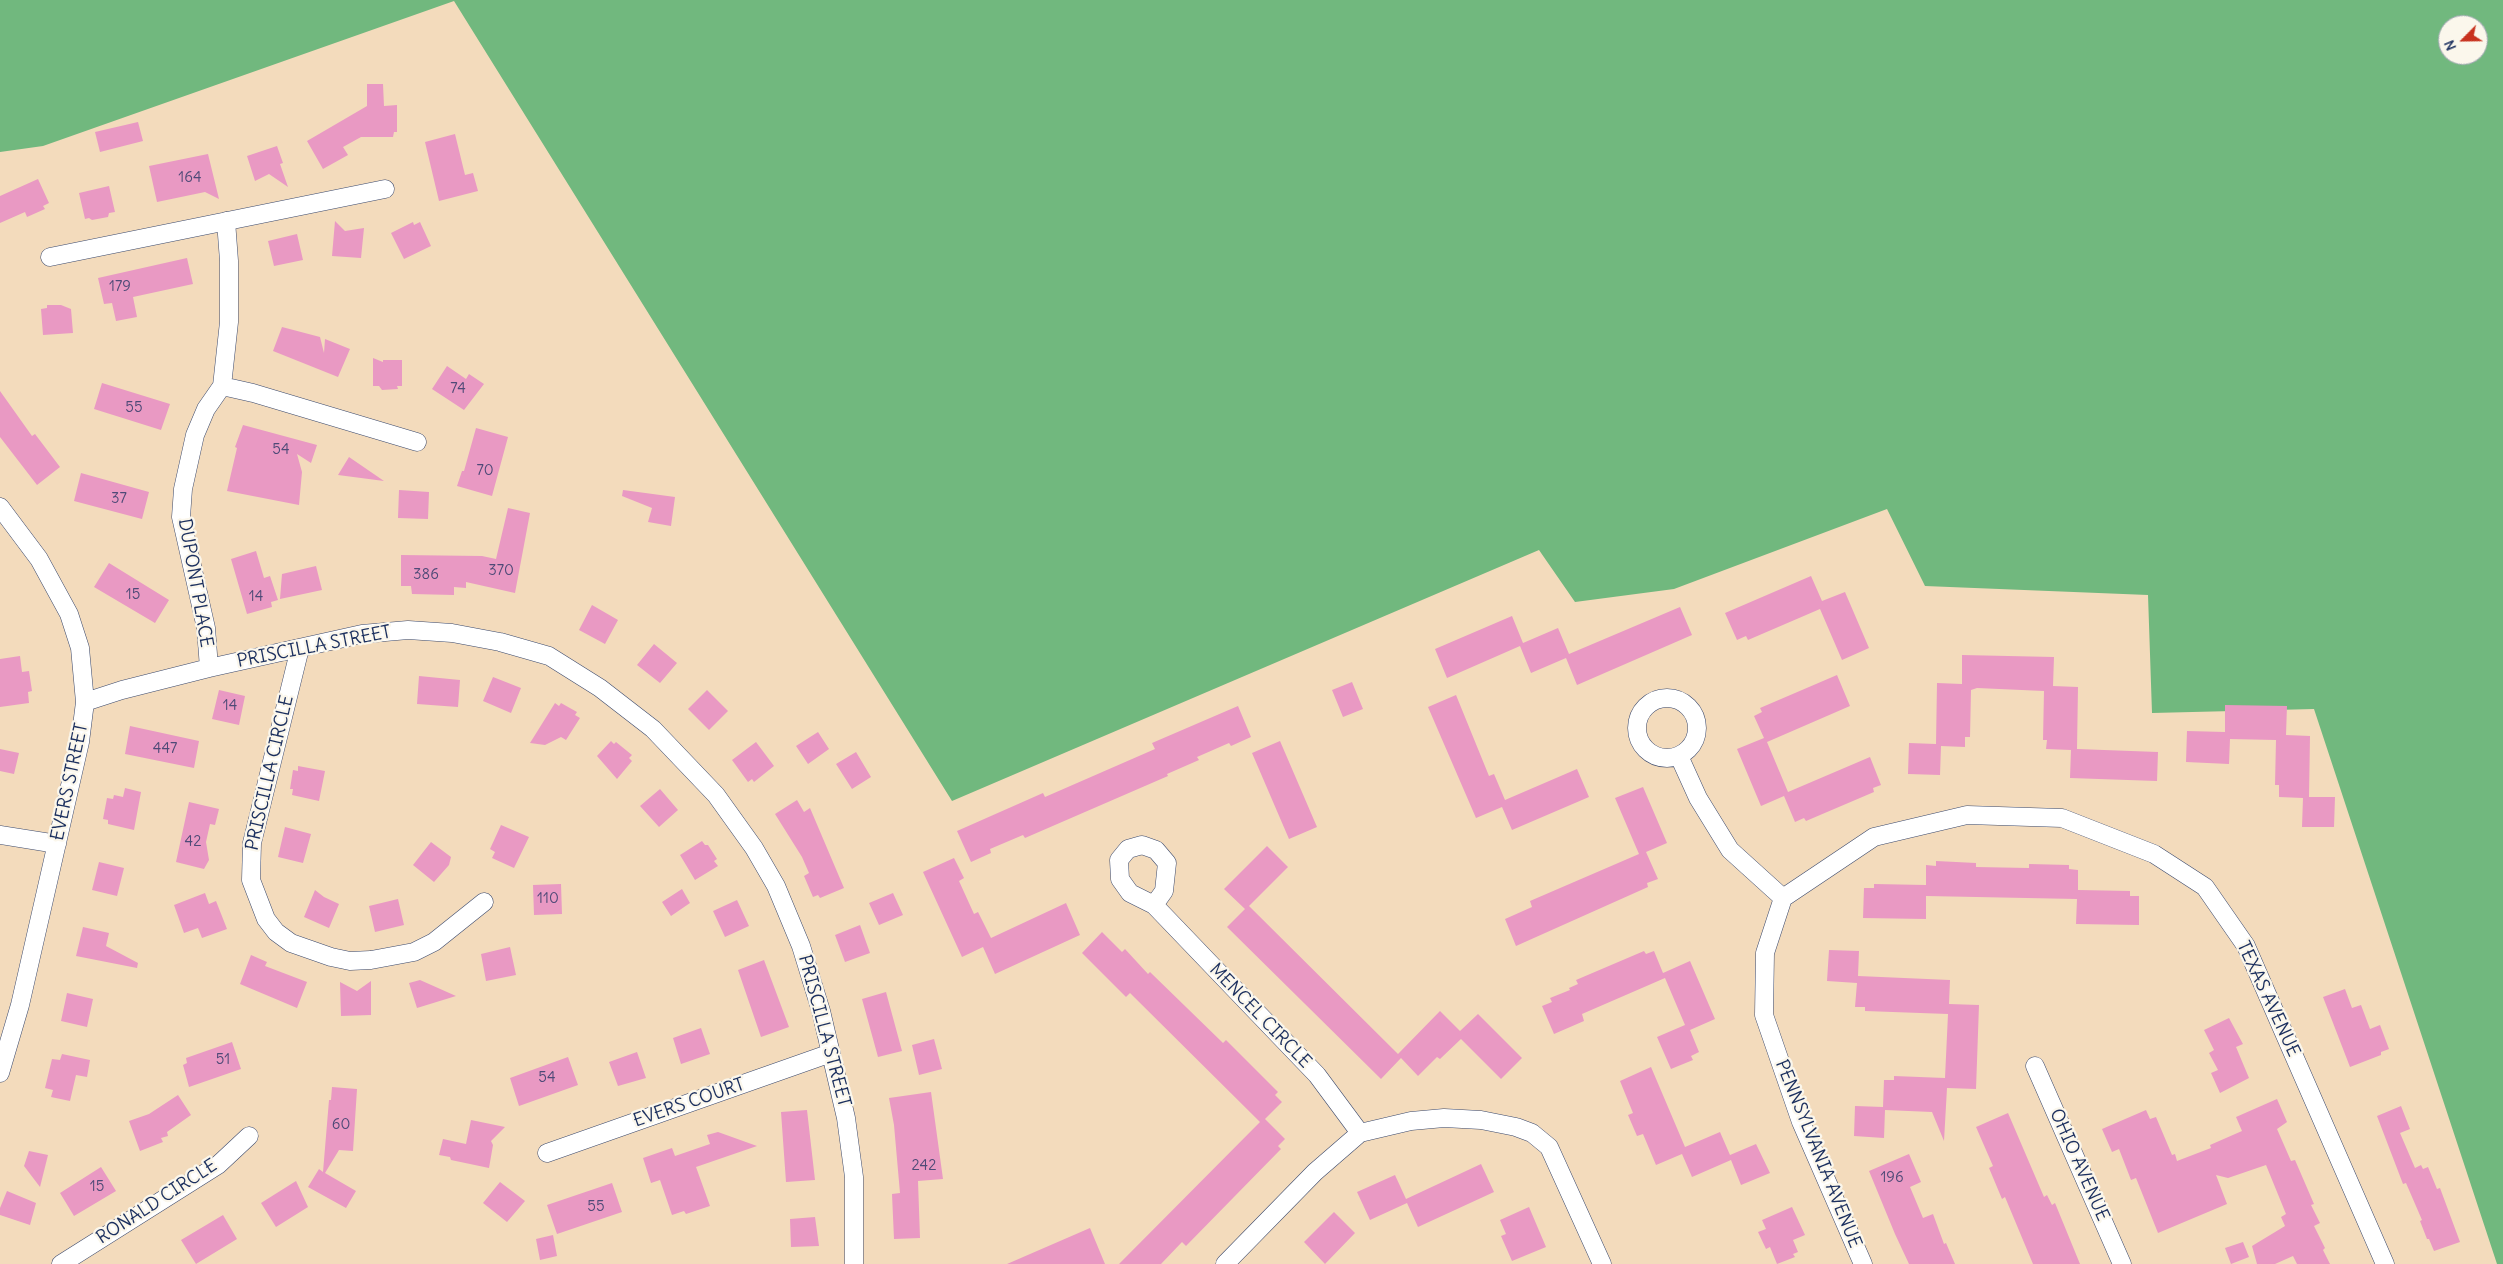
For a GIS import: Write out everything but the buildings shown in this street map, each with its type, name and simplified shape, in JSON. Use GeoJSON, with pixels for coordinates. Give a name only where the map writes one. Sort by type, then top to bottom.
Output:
{"type":"FeatureCollection","features":[{"type":"Feature","properties":{"kind":"street"},"geometry":{"type":"LineString","coordinates":[[50,257],[385,189]]}},
{"type":"Feature","properties":{"kind":"street","name":"DUPONT PLACE"},"geometry":{"type":"LineString","coordinates":[[209,668],[206,628],[181,517],[183,489],[195,435],[206,409],[222,386],[229,322],[229,260],[226,221]]}},
{"type":"Feature","properties":{"kind":"street"},"geometry":{"type":"LineString","coordinates":[[222,386],[252,393],[416,442]]}},
{"type":"Feature","properties":{"kind":"street","name":"EVERS STREET"},"geometry":{"type":"LineString","coordinates":[[0,507],[39,559],[69,614],[80,648],[85,702],[80,742],[57,844],[20,1005],[0,1073]]}},
{"type":"Feature","properties":{"kind":"street","name":"PRISCILLA STREET"},"geometry":{"type":"LineString","coordinates":[[85,702],[122,690],[209,668],[362,634],[408,630],[452,633],[500,642],[549,656],[607,694],[660,736],[716,795],[754,848],[776,886],[801,946],[821,1011],[846,1118],[854,1177],[854,1264]]}},
{"type":"Feature","properties":{"kind":"street","name":"PRISCILLA CIRCLE"},"geometry":{"type":"LineString","coordinates":[[300,648],[252,843],[251,880],[266,920],[276,932],[291,943],[331,957],[350,961],[371,960],[414,952],[434,942],[484,902]]}},
{"type":"Feature","properties":{"kind":"street"},"geometry":{"type":"LineString","coordinates":[[1679,756],[1698,798],[1730,850],[1783,898]]}},
{"type":"Feature","properties":{"kind":"street","name":"TEXAS AVENUE"},"geometry":{"type":"LineString","coordinates":[[1783,898],[1874,836],[1967,816],[2062,818],[2154,854],[2205,887],[2246,946],[2385,1264]]}},
{"type":"Feature","properties":{"kind":"street"},"geometry":{"type":"LineString","coordinates":[[0,835],[57,844]]}},
{"type":"Feature","properties":{"kind":"street","name":"PENNSYLVANIA AVENUE"},"geometry":{"type":"LineString","coordinates":[[1783,898],[1765,954],[1764,1015],[1801,1122],[1863,1264]]}},
{"type":"Feature","properties":{"kind":"street","name":"MENCEL CIRCLE"},"geometry":{"type":"LineString","coordinates":[[1154,905],[1316,1075],[1360,1133]]}},
{"type":"Feature","properties":{"kind":"street","name":"EVERS COURT"},"geometry":{"type":"LineString","coordinates":[[547,1153],[831,1053]]}},
{"type":"Feature","properties":{"kind":"street","name":"OHIO AVENUE"},"geometry":{"type":"LineString","coordinates":[[2035,1066],[2122,1264]]}},
{"type":"Feature","properties":{"kind":"street"},"geometry":{"type":"LineString","coordinates":[[1225,1264],[1315,1172],[1360,1133],[1411,1120],[1444,1118],[1481,1120],[1516,1127],[1532,1133],[1549,1147],[1558,1163],[1602,1264]]}},
{"type":"Feature","properties":{"kind":"street","name":"RONALD CIRCLE"},"geometry":{"type":"LineString","coordinates":[[61,1264],[218,1164],[250,1136]]}},
{"type":"Feature","properties":{"kind":"green space"},"geometry":{"type":"Polygon","coordinates":[[[0,0],[2503,0],[2503,1264],[2497,1264],[2314,709],[2152,713],[2148,595],[1925,586],[1887,509],[1674,589],[1575,602],[1539,550],[952,801],[454,1],[43,146],[0,152],[0,0]]]}}]}
